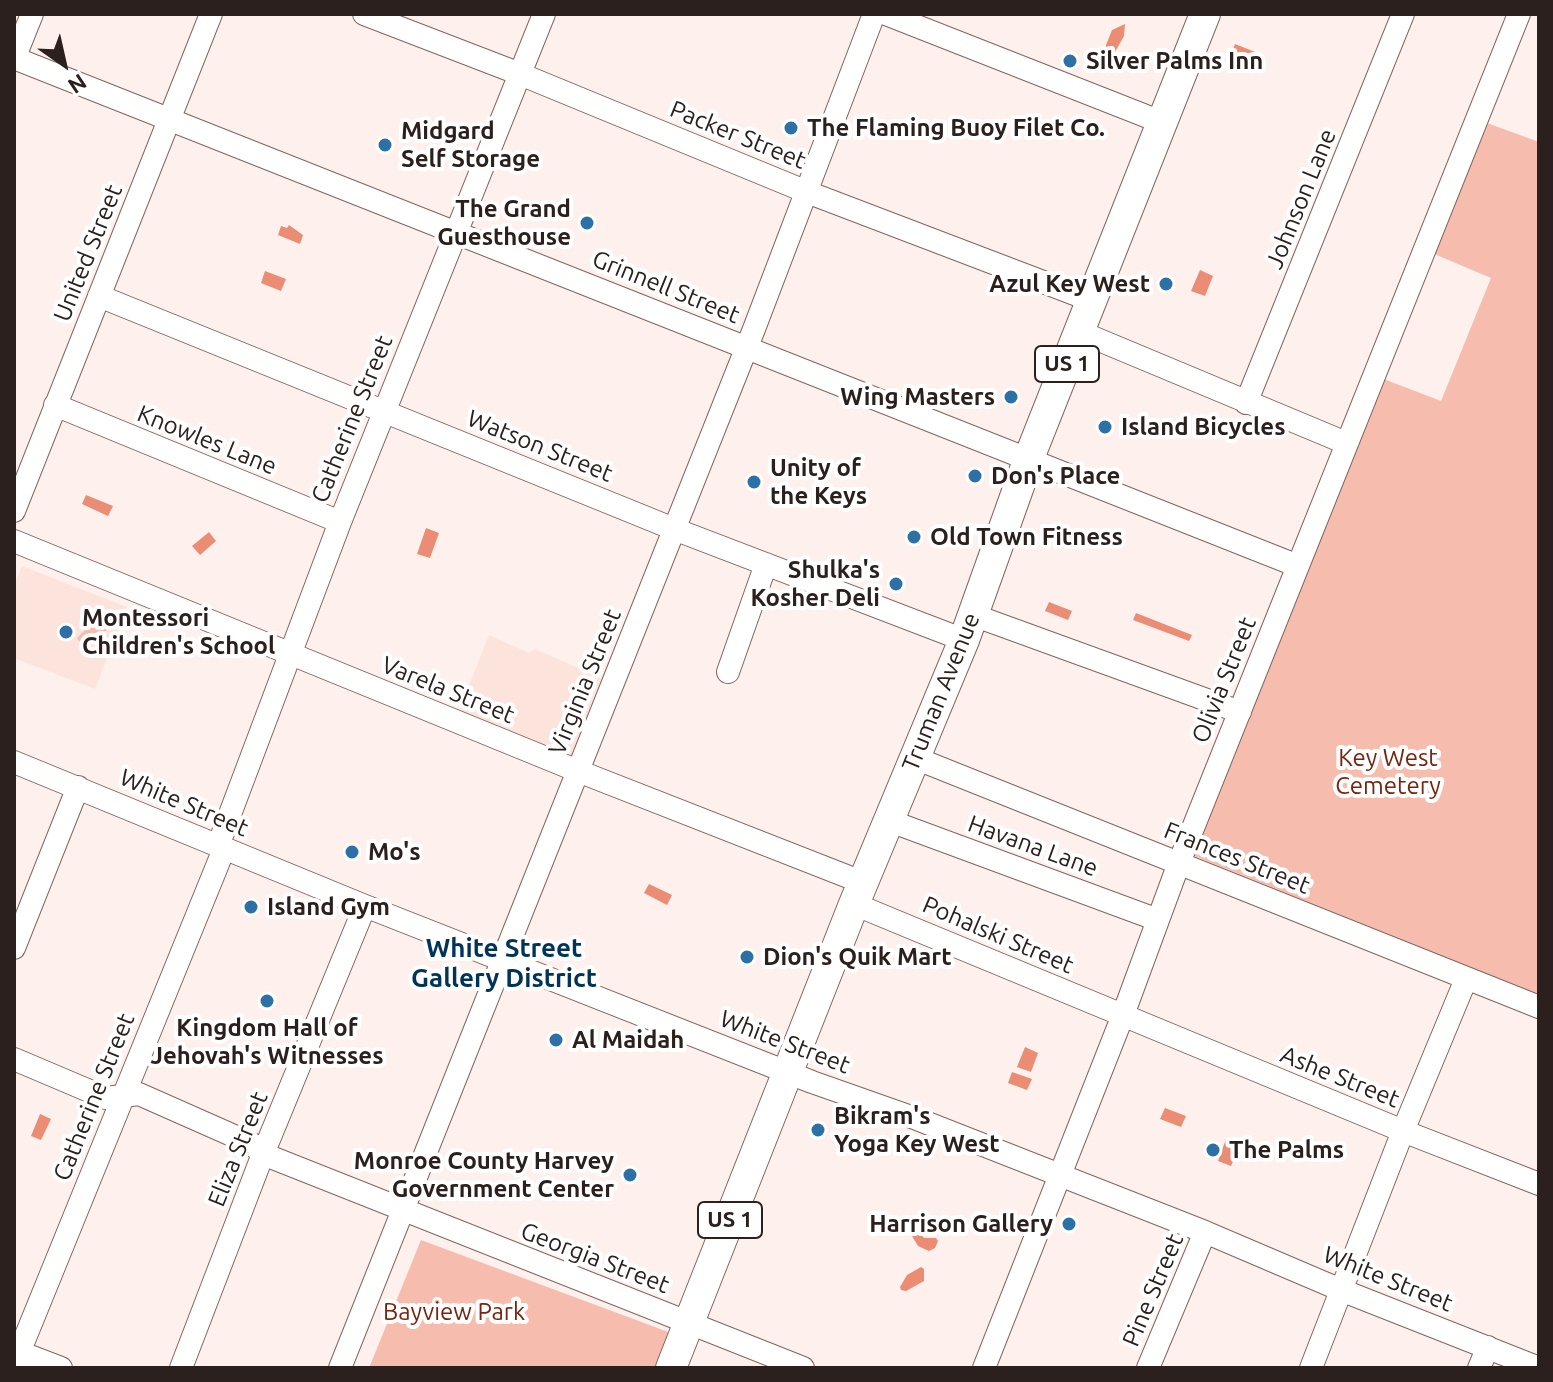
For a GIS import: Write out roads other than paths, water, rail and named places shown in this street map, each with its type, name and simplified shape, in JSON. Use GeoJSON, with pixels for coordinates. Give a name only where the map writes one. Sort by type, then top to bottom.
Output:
{"type":"FeatureCollection","features":[{"type":"Feature","properties":{"kind":"main road","name":"Truman Avenue"},"geometry":{"type":"LineString","coordinates":[[671,1368],[968,627],[1029,458],[1205,14]]}},
{"type":"Feature","properties":{"kind":"street"},"geometry":{"type":"LineString","coordinates":[[14,58],[32,14]]}},
{"type":"Feature","properties":{"kind":"street","name":"United Street"},"geometry":{"type":"LineString","coordinates":[[14,511],[211,14]]}},
{"type":"Feature","properties":{"kind":"street","name":"Packer Street"},"geometry":{"type":"LineString","coordinates":[[364,14],[520,74],[807,192],[1093,301]]}},
{"type":"Feature","properties":{"kind":"street","name":"Catherine Street"},"geometry":{"type":"LineString","coordinates":[[16,1356],[221,848],[340,522],[544,14]]}},
{"type":"Feature","properties":{"kind":"street","name":"Virginia Street"},"geometry":{"type":"LineString","coordinates":[[340,1368],[746,347],[874,14]]}},
{"type":"Feature","properties":{"kind":"street"},"geometry":{"type":"LineString","coordinates":[[886,14],[1161,122]]}},
{"type":"Feature","properties":{"kind":"street","name":"Johnson Lane"},"geometry":{"type":"LineString","coordinates":[[1246,403],[1403,14]]}},
{"type":"Feature","properties":{"kind":"street","name":"Olivia Street"},"geometry":{"type":"LineString","coordinates":[[984,1368],[1123,1015],[1179,863],[1519,14]]}},
{"type":"Feature","properties":{"kind":"street","name":"Grinnell Street"},"geometry":{"type":"LineString","coordinates":[[14,58],[1298,566]]}},
{"type":"Feature","properties":{"kind":"street","name":"Watson Street"},"geometry":{"type":"LineString","coordinates":[[99,296],[766,564],[1240,712]]}},
{"type":"Feature","properties":{"kind":"street"},"geometry":{"type":"LineString","coordinates":[[1080,332],[1346,443]]}},
{"type":"Feature","properties":{"kind":"street","name":"Knowles Lane"},"geometry":{"type":"LineString","coordinates":[[55,405],[340,522]]}},
{"type":"Feature","properties":{"kind":"street","name":"Varela Street"},"geometry":{"type":"LineString","coordinates":[[14,541],[578,771],[859,893]]}},
{"type":"Feature","properties":{"kind":"street"},"geometry":{"type":"LineString","coordinates":[[728,672],[766,564]]}},
{"type":"Feature","properties":{"kind":"street","name":"Frances Street"},"geometry":{"type":"LineString","coordinates":[[915,758],[1539,1007]]}},
{"type":"Feature","properties":{"kind":"street","name":"White Street"},"geometry":{"type":"LineString","coordinates":[[14,762],[365,906],[1205,1232],[1341,1290],[1539,1368]]}},
{"type":"Feature","properties":{"kind":"street"},"geometry":{"type":"LineString","coordinates":[[14,948],[78,787]]}},
{"type":"Feature","properties":{"kind":"street","name":"Havana Lane"},"geometry":{"type":"LineString","coordinates":[[890,821],[1158,920]]}},
{"type":"Feature","properties":{"kind":"street","name":"Pohalski Street"},"geometry":{"type":"LineString","coordinates":[[859,893],[1123,1015]]}},
{"type":"Feature","properties":{"kind":"street","name":"Eliza Street"},"geometry":{"type":"LineString","coordinates":[[181,1368],[263,1154],[365,906]]}},
{"type":"Feature","properties":{"kind":"street"},"geometry":{"type":"LineString","coordinates":[[1311,1368],[1466,979]]}},
{"type":"Feature","properties":{"kind":"street","name":"Ashe Street"},"geometry":{"type":"LineString","coordinates":[[1123,1015],[1539,1184]]}},
{"type":"Feature","properties":{"kind":"street","name":"Georgia Street"},"geometry":{"type":"LineString","coordinates":[[14,1059],[106,1098],[139,1094],[252,1144],[263,1154],[803,1368]]}},
{"type":"Feature","properties":{"kind":"street","name":"Pine Street"},"geometry":{"type":"LineString","coordinates":[[1148,1368],[1205,1232]]}},
{"type":"Feature","properties":{"kind":"street"},"geometry":{"type":"LineString","coordinates":[[1479,1368],[1488,1347]]}},
{"type":"Feature","properties":{"kind":"street"},"geometry":{"type":"LineString","coordinates":[[16,1356],[61,1368]]}},
{"type":"Feature","properties":{"kind":"place","name":"Silver Palms Inn"},"geometry":{"type":"Point","coordinates":[1070,61]}},
{"type":"Feature","properties":{"kind":"place","name":"The Flaming Buoy Filet Co."},"geometry":{"type":"Point","coordinates":[791,128]}},
{"type":"Feature","properties":{"kind":"place","name":"Midgard Self Storage"},"geometry":{"type":"Point","coordinates":[385,145]}},
{"type":"Feature","properties":{"kind":"place","name":"The Grand Guesthouse"},"geometry":{"type":"Point","coordinates":[587,223]}},
{"type":"Feature","properties":{"kind":"place","name":"Azul Key West"},"geometry":{"type":"Point","coordinates":[1166,284]}},
{"type":"Feature","properties":{"kind":"place","name":"Wing Masters"},"geometry":{"type":"Point","coordinates":[1011,397]}},
{"type":"Feature","properties":{"kind":"place","name":"Island Bicycles"},"geometry":{"type":"Point","coordinates":[1105,427]}},
{"type":"Feature","properties":{"kind":"place","name":"Don's Place"},"geometry":{"type":"Point","coordinates":[975,476]}},
{"type":"Feature","properties":{"kind":"place","name":"Unity of the Keys"},"geometry":{"type":"Point","coordinates":[754,482]}},
{"type":"Feature","properties":{"kind":"place","name":"Old Town Fitness"},"geometry":{"type":"Point","coordinates":[914,537]}},
{"type":"Feature","properties":{"kind":"place","name":"Shulka's Kosher Deli"},"geometry":{"type":"Point","coordinates":[896,584]}},
{"type":"Feature","properties":{"kind":"place","name":"Montessori Children's School"},"geometry":{"type":"Point","coordinates":[66,632]}},
{"type":"Feature","properties":{"kind":"place","name":"Mo's"},"geometry":{"type":"Point","coordinates":[352,852]}},
{"type":"Feature","properties":{"kind":"place","name":"Island Gym"},"geometry":{"type":"Point","coordinates":[251,907]}},
{"type":"Feature","properties":{"kind":"place","name":"Dion's Quik Mart"},"geometry":{"type":"Point","coordinates":[747,957]}},
{"type":"Feature","properties":{"kind":"place","name":"Kingdom Hall of Jehovah's Witnesses"},"geometry":{"type":"Point","coordinates":[267,1001]}},
{"type":"Feature","properties":{"kind":"place","name":"Al Maidah"},"geometry":{"type":"Point","coordinates":[556,1040]}},
{"type":"Feature","properties":{"kind":"place","name":"Bikram's Yoga Key West"},"geometry":{"type":"Point","coordinates":[818,1130]}},
{"type":"Feature","properties":{"kind":"place","name":"The Palms"},"geometry":{"type":"Point","coordinates":[1213,1150]}},
{"type":"Feature","properties":{"kind":"place","name":"Monroe County Harvey Government Center"},"geometry":{"type":"Point","coordinates":[630,1175]}},
{"type":"Feature","properties":{"kind":"place","name":"Harrison Gallery"},"geometry":{"type":"Point","coordinates":[1069,1224]}},
{"type":"Feature","properties":{"kind":"district","name":"White Street Gallery District"},"geometry":{"type":"Point","coordinates":[504,963]}},
{"type":"Feature","properties":{"kind":"park label","name":"Key West Cemetery"},"geometry":{"type":"Point","coordinates":[1388,772]}},
{"type":"Feature","properties":{"kind":"park label","name":"Bayview Park"},"geometry":{"type":"Point","coordinates":[454,1312]}}]}
